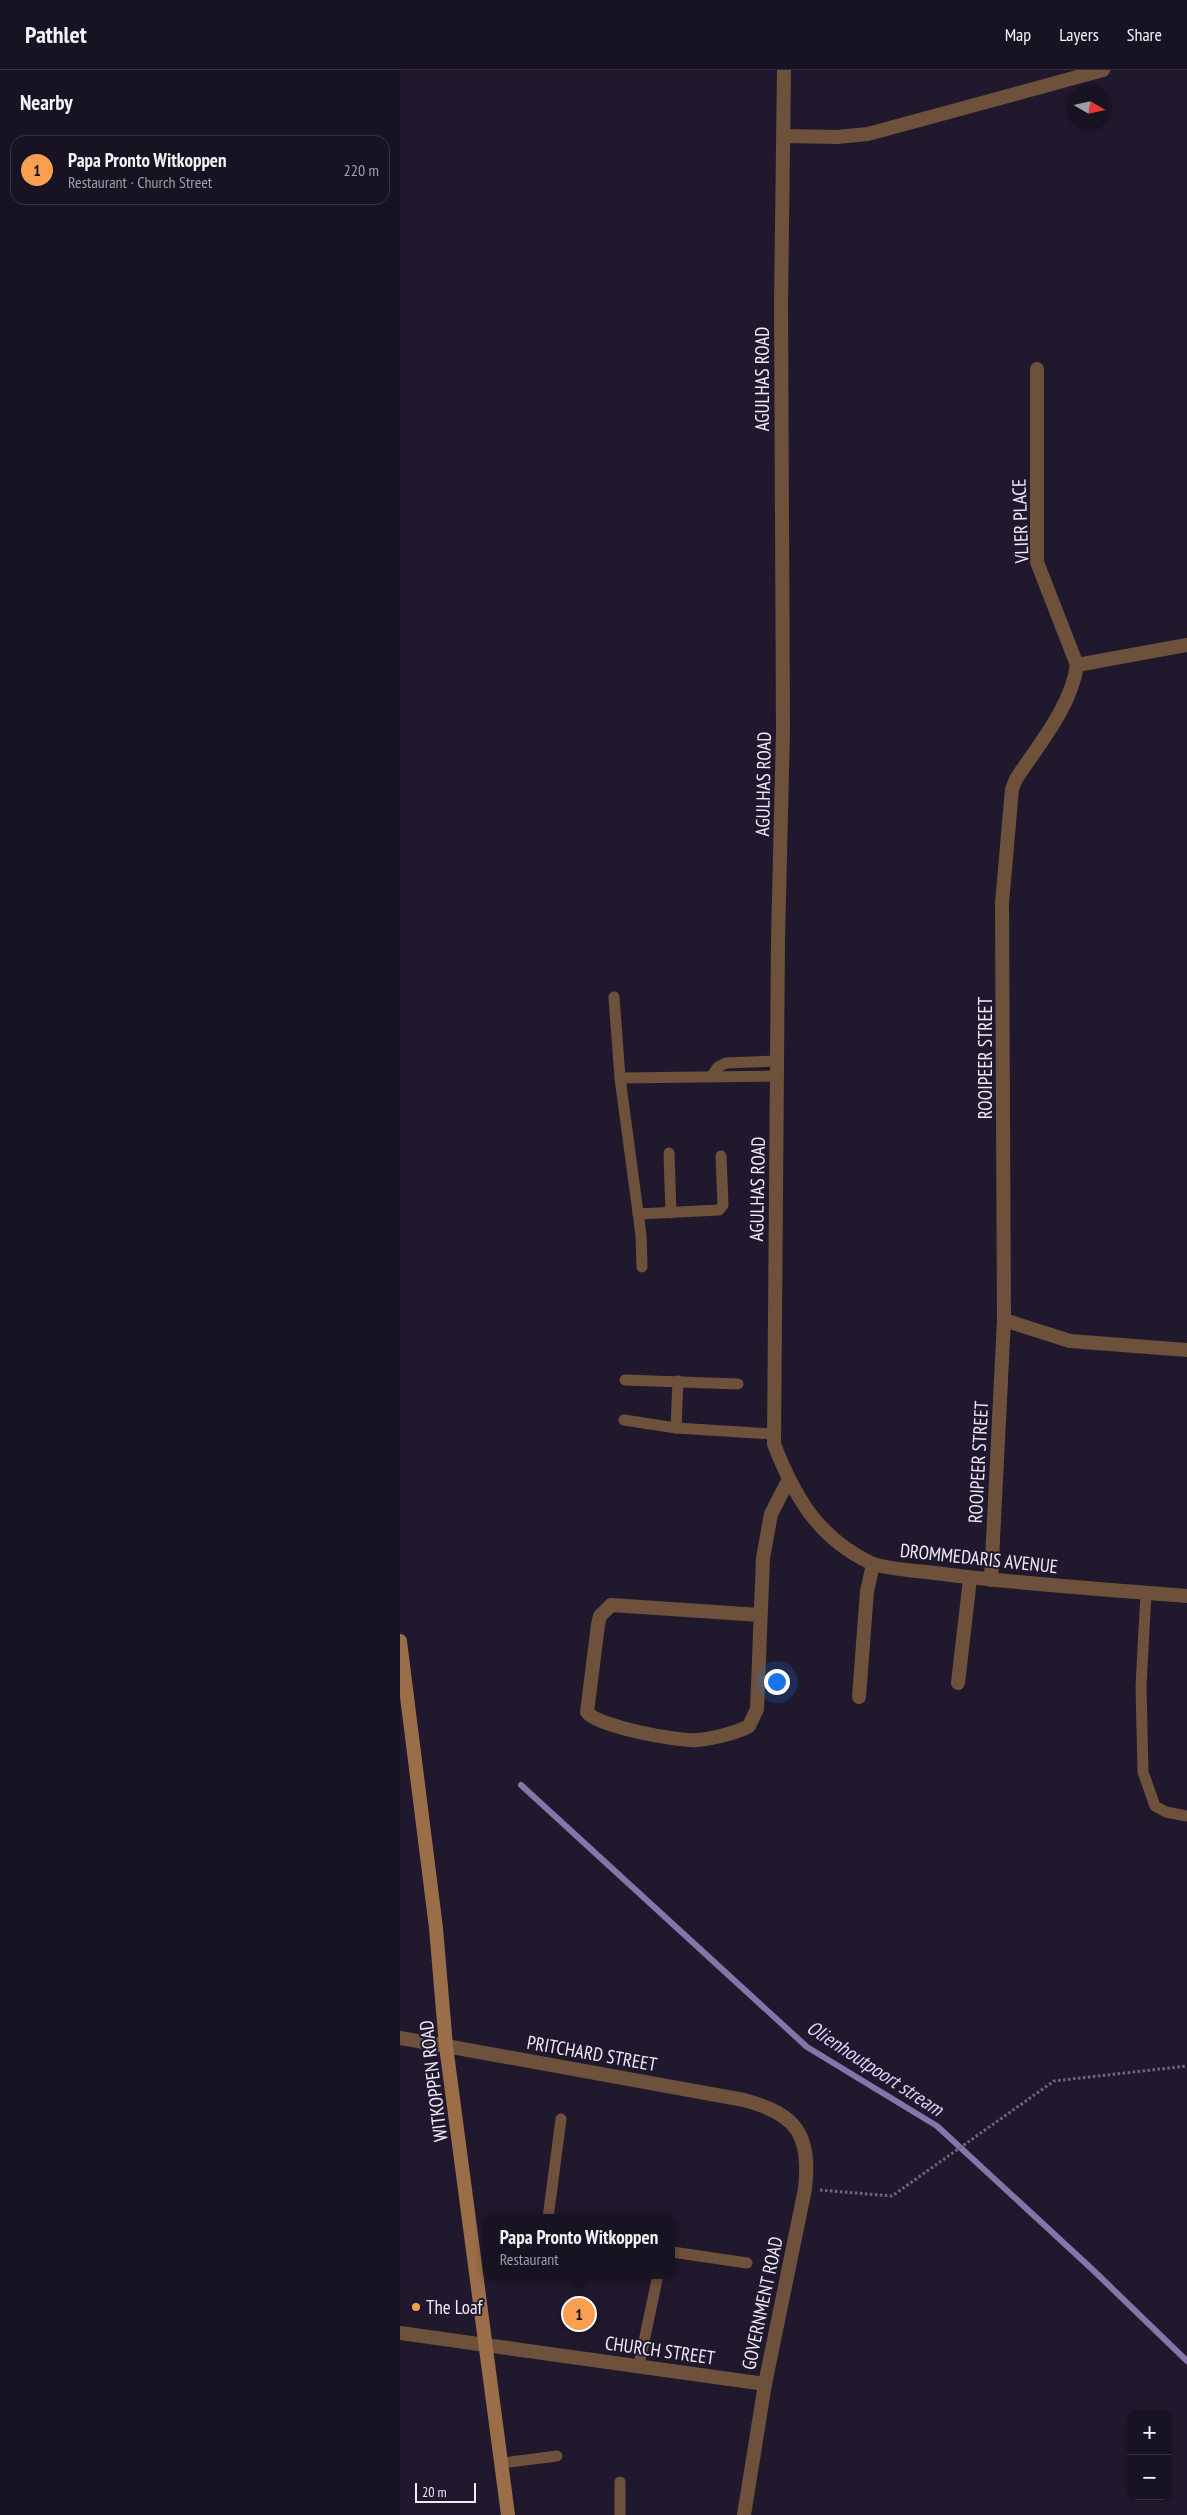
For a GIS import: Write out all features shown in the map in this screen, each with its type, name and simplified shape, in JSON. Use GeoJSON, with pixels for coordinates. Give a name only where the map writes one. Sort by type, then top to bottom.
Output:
{"type":"FeatureCollection","features":[{"type":"Feature","properties":{"kind":"main road","name":"WITKOPPEN ROAD"},"geometry":{"type":"LineString","coordinates":[[400,1641],[433,1909],[446,2046],[508,2515]]}},
{"type":"Feature","properties":{"kind":"street","name":"AGULHAS ROAD"},"geometry":{"type":"LineString","coordinates":[[784,70],[781,304],[783,730],[776,1076],[773,1434],[782,1466],[796,1494]]}},
{"type":"Feature","properties":{"kind":"street"},"geometry":{"type":"LineString","coordinates":[[784,136],[837,137],[879,131],[1102,70]]}},
{"type":"Feature","properties":{"kind":"street","name":"VLIER PLACE"},"geometry":{"type":"LineString","coordinates":[[1037,369],[1037,562],[1077,665]]}},
{"type":"Feature","properties":{"kind":"street"},"geometry":{"type":"LineString","coordinates":[[1077,665],[1187,645]]}},
{"type":"Feature","properties":{"kind":"street","name":"ROOIPEER STREET"},"geometry":{"type":"LineString","coordinates":[[991,1580],[1004,1320],[1002,903],[1007,830],[1012,790],[1016,779],[1058,715],[1072,688],[1077,665]]}},
{"type":"Feature","properties":{"kind":"street"},"geometry":{"type":"LineString","coordinates":[[1004,1320],[1070,1341],[1187,1350]]}},
{"type":"Feature","properties":{"kind":"street"},"geometry":{"type":"LineString","coordinates":[[760,1615],[611,1605],[604,1610],[598,1625],[587,1712],[592,1719],[610,1726],[696,1740],[749,1726],[757,1709],[763,1558],[770,1514],[789,1479]]}},
{"type":"Feature","properties":{"kind":"street","name":"DROMMEDARIS AVENUE"},"geometry":{"type":"LineString","coordinates":[[796,1494],[808,1515],[829,1534],[873,1564],[970,1579],[1187,1596]]}},
{"type":"Feature","properties":{"kind":"street"},"geometry":{"type":"LineString","coordinates":[[859,1697],[867,1591],[873,1564]]}},
{"type":"Feature","properties":{"kind":"street"},"geometry":{"type":"LineString","coordinates":[[958,1683],[970,1579]]}},
{"type":"Feature","properties":{"kind":"street","name":"PRITCHARD STREET"},"geometry":{"type":"LineString","coordinates":[[400,2038],[744,2100],[776,2110]]}},
{"type":"Feature","properties":{"kind":"street","name":"GOVERNMENT ROAD"},"geometry":{"type":"LineString","coordinates":[[744,2515],[765,2384],[805,2189],[807,2164],[800,2134],[786,2117],[776,2110]]}},
{"type":"Feature","properties":{"kind":"street","name":"CHURCH STREET"},"geometry":{"type":"LineString","coordinates":[[400,2333],[765,2384]]}},
{"type":"Feature","properties":{"kind":"lane"},"geometry":{"type":"LineString","coordinates":[[614,997],[620,1078],[638,1214],[642,1267]]}},
{"type":"Feature","properties":{"kind":"lane"},"geometry":{"type":"LineString","coordinates":[[711,1076],[718,1067],[726,1063],[777,1061]]}},
{"type":"Feature","properties":{"kind":"lane"},"geometry":{"type":"LineString","coordinates":[[620,1078],[776,1076]]}},
{"type":"Feature","properties":{"kind":"lane"},"geometry":{"type":"LineString","coordinates":[[669,1153],[671,1213]]}},
{"type":"Feature","properties":{"kind":"lane"},"geometry":{"type":"LineString","coordinates":[[638,1214],[713,1212],[722,1208],[720,1156]]}},
{"type":"Feature","properties":{"kind":"lane"},"geometry":{"type":"LineString","coordinates":[[625,1380],[738,1384]]}},
{"type":"Feature","properties":{"kind":"lane"},"geometry":{"type":"LineString","coordinates":[[676,1428],[678,1381]]}},
{"type":"Feature","properties":{"kind":"lane"},"geometry":{"type":"LineString","coordinates":[[624,1420],[676,1428],[773,1434]]}},
{"type":"Feature","properties":{"kind":"lane"},"geometry":{"type":"LineString","coordinates":[[1146,1593],[1141,1686],[1143,1772],[1155,1806],[1166,1812],[1187,1816]]}},
{"type":"Feature","properties":{"kind":"lane"},"geometry":{"type":"LineString","coordinates":[[549,2214],[561,2118]]}},
{"type":"Feature","properties":{"kind":"lane"},"geometry":{"type":"LineString","coordinates":[[675,2252],[747,2263]]}},
{"type":"Feature","properties":{"kind":"lane"},"geometry":{"type":"LineString","coordinates":[[639,2365],[657,2279]]}},
{"type":"Feature","properties":{"kind":"lane"},"geometry":{"type":"LineString","coordinates":[[502,2463],[557,2456]]}},
{"type":"Feature","properties":{"kind":"lane"},"geometry":{"type":"LineString","coordinates":[[620,2482],[620,2515]]}},
{"type":"Feature","properties":{"kind":"path"},"geometry":{"type":"LineString","coordinates":[[805,2189],[892,2196],[1054,2081],[1187,2066]]}},
{"type":"Feature","properties":{"kind":"waterway","name":"Olienhoutpoort stream"},"geometry":{"type":"LineString","coordinates":[[521,1785],[807,2047],[937,2126],[1093,2270],[1187,2361]]}},
{"type":"Feature","properties":{"kind":"place","name":"The Loaf"},"geometry":{"type":"Point","coordinates":[416,2307]}},
{"type":"Feature","properties":{"kind":"place","name":"Papa Pronto Witkoppen"},"geometry":{"type":"Point","coordinates":[579,2314]}}]}
